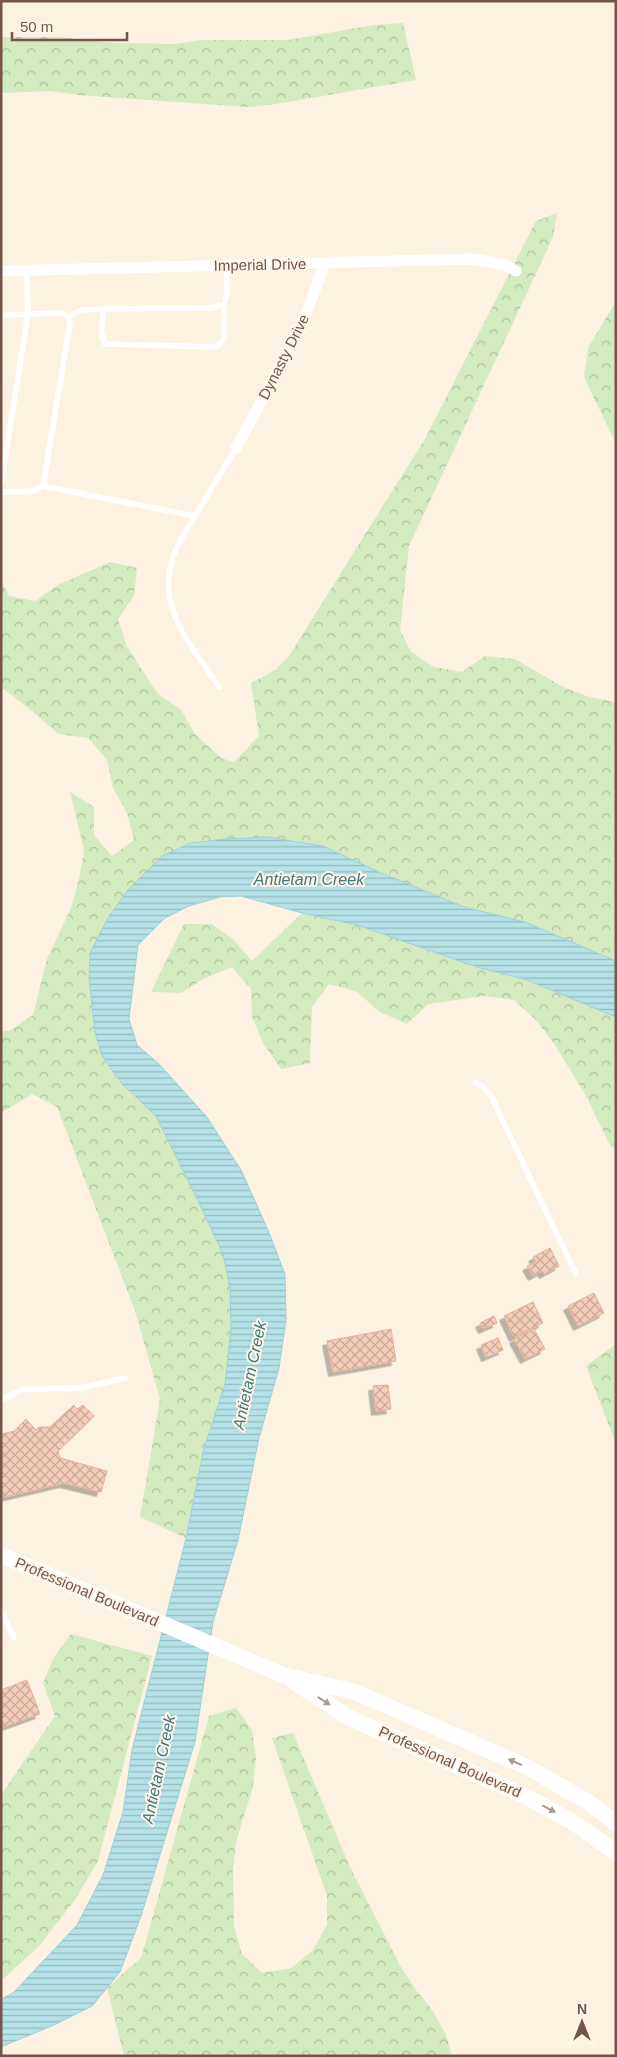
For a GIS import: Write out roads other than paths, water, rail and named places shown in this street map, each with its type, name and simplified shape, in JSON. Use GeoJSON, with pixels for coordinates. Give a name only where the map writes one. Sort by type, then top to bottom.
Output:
{"type":"FeatureCollection","features":[{"type":"Feature","properties":{"kind":"street","name":"Imperial Drive"},"geometry":{"type":"LineString","coordinates":[[1,272],[473,259],[505,265],[516,271]]}},
{"type":"Feature","properties":{"kind":"street","name":"Dynasty Drive"},"geometry":{"type":"LineString","coordinates":[[236,448],[301,328],[325,263]]}},
{"type":"Feature","properties":{"kind":"street","name":"Professional Boulevard"},"geometry":{"type":"LineString","coordinates":[[1,1555],[283,1675],[348,1716],[525,1796],[576,1824],[616,1853]]}},
{"type":"Feature","properties":{"kind":"street","name":"Professional Boulevard"},"geometry":{"type":"LineString","coordinates":[[283,1675],[355,1692],[527,1768],[588,1802],[616,1824]]}},
{"type":"Feature","properties":{"kind":"lane"},"geometry":{"type":"LineString","coordinates":[[104,309],[101,331],[105,344],[217,347],[224,340],[224,304],[227,293],[226,266]]}},
{"type":"Feature","properties":{"kind":"lane"},"geometry":{"type":"LineString","coordinates":[[1,485],[28,314],[26,271]]}},
{"type":"Feature","properties":{"kind":"lane"},"geometry":{"type":"LineString","coordinates":[[68,317],[81,310],[211,308],[224,304]]}},
{"type":"Feature","properties":{"kind":"lane"},"geometry":{"type":"LineString","coordinates":[[1,315],[62,313],[68,317],[70,323],[44,486]]}},
{"type":"Feature","properties":{"kind":"lane"},"geometry":{"type":"LineString","coordinates":[[219,687],[178,626],[171,610],[168,594],[168,575],[171,560],[236,448]]}},
{"type":"Feature","properties":{"kind":"lane"},"geometry":{"type":"LineString","coordinates":[[1,492],[34,491],[44,486],[195,516]]}},
{"type":"Feature","properties":{"kind":"lane"},"geometry":{"type":"LineString","coordinates":[[476,1083],[483,1087],[491,1096],[576,1274]]}},
{"type":"Feature","properties":{"kind":"lane"},"geometry":{"type":"LineString","coordinates":[[1,1400],[24,1388],[79,1388],[126,1378]]}},
{"type":"Feature","properties":{"kind":"lane"},"geometry":{"type":"LineString","coordinates":[[1,1610],[14,1638]]}},
{"type":"Feature","properties":{"kind":"water","name":"Antietam Creek"},"geometry":{"type":"Polygon","coordinates":[[[267,837],[323,846],[379,872],[464,907],[525,922],[616,961],[616,1017],[527,980],[477,967],[357,925],[302,913],[241,896],[220,897],[189,906],[165,918],[138,945],[129,1019],[137,1045],[159,1064],[207,1117],[241,1170],[285,1274],[286,1320],[279,1368],[259,1438],[238,1540],[213,1622],[195,1742],[141,1916],[120,1972],[92,2006],[54,2025],[1,2047],[1,1999],[13,1993],[77,1925],[103,1875],[123,1812],[132,1750],[186,1538],[203,1452],[225,1384],[231,1329],[230,1289],[223,1254],[156,1116],[122,1084],[102,1056],[95,1032],[89,978],[90,953],[108,918],[128,890],[162,856],[191,843],[267,837]]]}}]}
